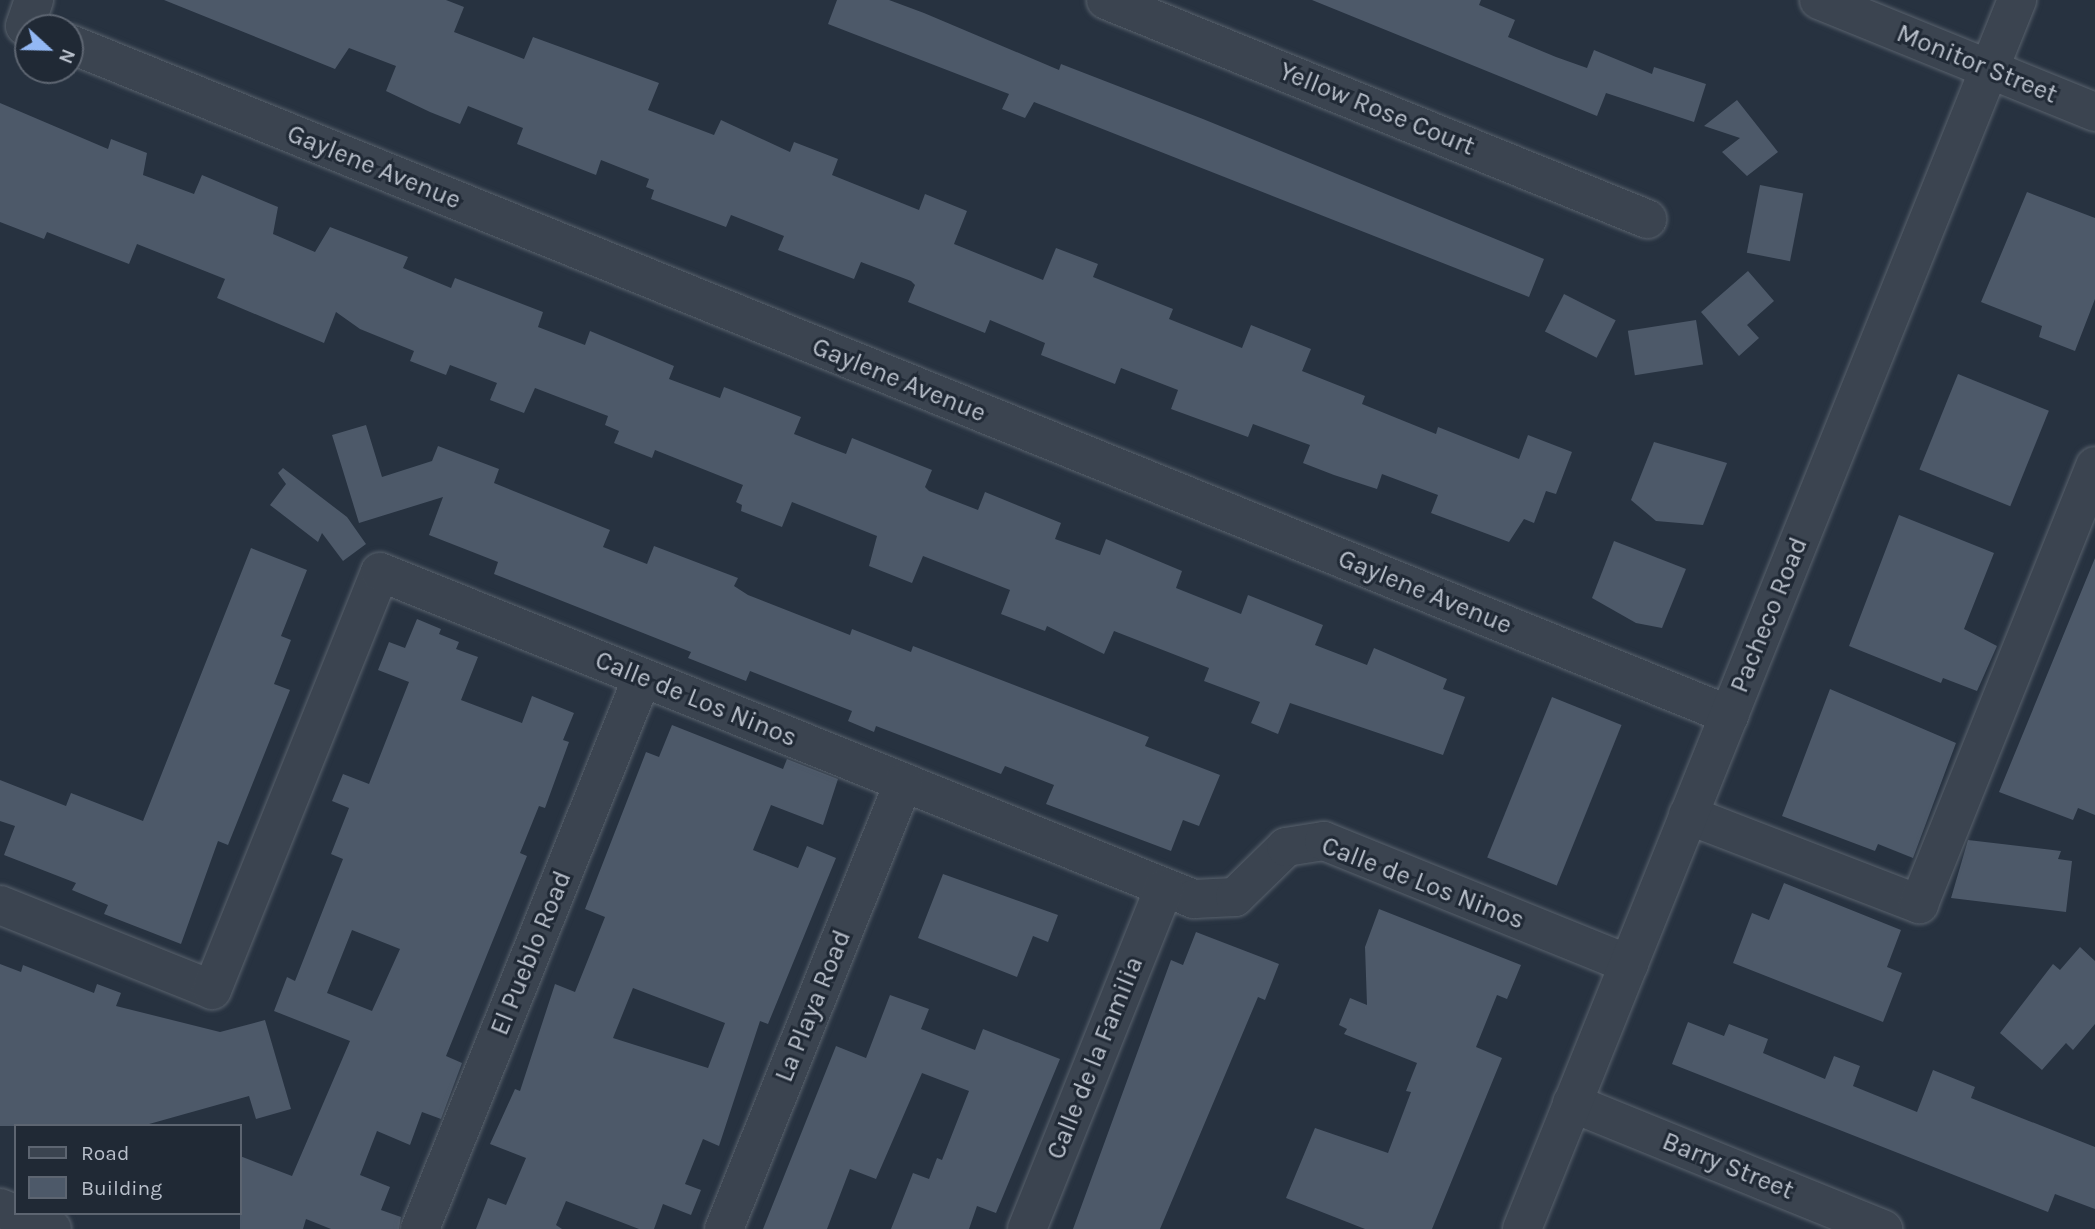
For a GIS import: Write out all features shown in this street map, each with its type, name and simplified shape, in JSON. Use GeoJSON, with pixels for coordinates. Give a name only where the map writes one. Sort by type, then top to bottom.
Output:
{"type":"FeatureCollection","features":[{"type":"Feature","properties":{"kind":"street","name":"Yellow Rose Court"},"geometry":{"type":"LineString","coordinates":[[1106,0],[1647,219]]}},
{"type":"Feature","properties":{"kind":"street","name":"Monitor Street"},"geometry":{"type":"LineString","coordinates":[[1819,0],[2095,112]]}},
{"type":"Feature","properties":{"kind":"street","name":"Pacheco Road"},"geometry":{"type":"LineString","coordinates":[[1522,1229],[2017,0]]}},
{"type":"Feature","properties":{"kind":"street","name":"Gaylene Avenue"},"geometry":{"type":"LineString","coordinates":[[84,50],[1729,715]]}},
{"type":"Feature","properties":{"kind":"street"},"geometry":{"type":"LineString","coordinates":[[1688,815],[1919,904],[2095,466]]}},
{"type":"Feature","properties":{"kind":"street","name":"Calle de Los Ninos"},"geometry":{"type":"LineString","coordinates":[[0,905],[212,990],[380,572],[1164,888],[1214,902],[1235,897],[1286,847],[1324,841],[1629,964]]}},
{"type":"Feature","properties":{"kind":"street","name":"El Pueblo Road"},"geometry":{"type":"LineString","coordinates":[[420,1229],[642,678]]}},
{"type":"Feature","properties":{"kind":"street","name":"La Playa Road"},"geometry":{"type":"LineString","coordinates":[[723,1229],[903,783]]}},
{"type":"Feature","properties":{"kind":"street","name":"Calle de la Familia"},"geometry":{"type":"LineString","coordinates":[[1027,1229],[1164,888]]}},
{"type":"Feature","properties":{"kind":"street","name":"Barry Street"},"geometry":{"type":"LineString","coordinates":[[1572,1103],[1883,1229]]}},
{"type":"Feature","properties":{"kind":"street"},"geometry":{"type":"LineString","coordinates":[[17,1215],[52,1229]]}},
{"type":"Feature","properties":{"kind":"building"},"geometry":{"type":"Polygon","coordinates":[[[164,0],[446,0],[464,7],[454,32],[524,59],[533,37],[659,83],[648,110],[714,135],[721,120],[790,152],[794,142],[838,159],[832,175],[919,210],[925,194],[967,211],[954,244],[1043,280],[1056,248],[1098,264],[1093,277],[1173,309],[1169,319],[1242,348],[1251,325],[1311,349],[1302,371],[1365,396],[1362,404],[1436,434],[1438,427],[1519,459],[1528,435],[1572,452],[1556,494],[1546,491],[1534,523],[1524,519],[1509,542],[1431,513],[1438,495],[1382,474],[1377,489],[1303,463],[1310,445],[1253,424],[1248,437],[1171,409],[1178,390],[1121,368],[1115,384],[1041,355],[1045,343],[990,320],[985,333],[908,302],[915,285],[911,281],[861,262],[854,279],[778,250],[784,236],[731,215],[726,227],[651,199],[654,190],[646,187],[649,179],[601,160],[596,175],[517,144],[523,128],[468,106],[460,124],[430,112],[386,91],[396,66],[349,48],[335,69],[164,0]]]}},
{"type":"Feature","properties":{"kind":"building"},"geometry":{"type":"Polygon","coordinates":[[[837,0],[889,0],[1059,70],[1061,64],[1203,119],[1544,259],[1529,297],[1034,102],[1025,118],[1002,109],[1009,94],[828,24],[837,0]]]}},
{"type":"Feature","properties":{"kind":"building"},"geometry":{"type":"Polygon","coordinates":[[[1312,0],[1481,0],[1479,5],[1515,20],[1508,37],[1556,57],[1587,68],[1594,50],[1652,74],[1654,67],[1706,84],[1694,122],[1606,93],[1597,116],[1312,0]]]}},
{"type":"Feature","properties":{"kind":"building"},"geometry":{"type":"Polygon","coordinates":[[[1737,100],[1778,152],[1747,176],[1722,152],[1740,138],[1704,126],[1737,100]]]}},
{"type":"Feature","properties":{"kind":"building"},"geometry":{"type":"Polygon","coordinates":[[[0,103],[108,149],[111,139],[147,153],[143,175],[194,194],[202,175],[278,207],[273,234],[315,252],[330,227],[408,257],[403,268],[451,288],[455,278],[543,312],[538,327],[585,345],[590,331],[674,366],[669,379],[720,398],[724,387],[801,417],[794,434],[846,454],[852,438],[932,470],[925,487],[929,491],[978,510],[985,492],[1061,523],[1055,539],[1100,555],[1106,539],[1182,571],[1176,588],[1241,614],[1248,595],[1323,625],[1315,645],[1367,665],[1374,648],[1447,679],[1443,689],[1465,697],[1443,755],[1290,703],[1278,734],[1251,723],[1260,702],[1204,681],[1209,668],[1114,631],[1104,654],[1047,626],[1045,631],[1001,614],[1010,590],[923,556],[912,583],[869,566],[877,536],[792,502],[782,527],[741,511],[742,505],[736,502],[743,485],[655,450],[652,458],[614,443],[619,431],[605,425],[608,416],[535,388],[524,413],[490,400],[497,383],[450,365],[446,375],[410,361],[414,351],[360,329],[336,312],[324,343],[217,298],[225,279],[137,244],[129,264],[47,232],[44,239],[0,222],[0,103]]]}},
{"type":"Feature","properties":{"kind":"building"},"geometry":{"type":"Polygon","coordinates":[[[1760,185],[1803,193],[1790,261],[1747,253],[1760,185]]]}},
{"type":"Feature","properties":{"kind":"building"},"geometry":{"type":"Polygon","coordinates":[[[2027,192],[2095,218],[2095,299],[2075,351],[2039,337],[2042,326],[1981,302],[2027,192]]]}},
{"type":"Feature","properties":{"kind":"building"},"geometry":{"type":"Polygon","coordinates":[[[1748,271],[1774,301],[1747,325],[1759,338],[1739,356],[1701,312],[1748,271]]]}},
{"type":"Feature","properties":{"kind":"building"},"geometry":{"type":"Polygon","coordinates":[[[1564,294],[1616,320],[1597,358],[1545,331],[1564,294]]]}},
{"type":"Feature","properties":{"kind":"building"},"geometry":{"type":"Polygon","coordinates":[[[1696,320],[1703,364],[1635,375],[1628,331],[1696,320]]]}},
{"type":"Feature","properties":{"kind":"building"},"geometry":{"type":"Polygon","coordinates":[[[1958,374],[2049,411],[2010,506],[1919,469],[1958,374]]]}},
{"type":"Feature","properties":{"kind":"building"},"geometry":{"type":"Polygon","coordinates":[[[366,425],[382,477],[432,461],[438,446],[499,469],[494,483],[610,530],[603,547],[647,564],[654,546],[738,578],[734,586],[748,595],[850,635],[852,629],[911,652],[913,646],[1149,737],[1145,746],[1220,775],[1199,826],[1183,820],[1171,851],[1046,804],[1054,785],[1005,766],[1001,774],[876,726],[874,732],[848,721],[852,711],[750,671],[746,681],[688,658],[691,652],[494,574],[498,562],[429,535],[443,497],[359,523],[332,435],[366,425]]]}},
{"type":"Feature","properties":{"kind":"building"},"geometry":{"type":"Polygon","coordinates":[[[1654,442],[1727,463],[1703,525],[1656,521],[1631,500],[1654,442]]]}},
{"type":"Feature","properties":{"kind":"building"},"geometry":{"type":"Polygon","coordinates":[[[283,468],[347,517],[366,544],[343,561],[322,533],[318,542],[270,505],[286,484],[278,473],[283,468]]]}},
{"type":"Feature","properties":{"kind":"building"},"geometry":{"type":"Polygon","coordinates":[[[1899,515],[1994,553],[1964,629],[1997,646],[1977,691],[1943,678],[1941,683],[1849,646],[1899,515]]]}},
{"type":"Feature","properties":{"kind":"building"},"geometry":{"type":"Polygon","coordinates":[[[1614,541],[1686,569],[1662,628],[1636,623],[1592,598],[1614,541]]]}},
{"type":"Feature","properties":{"kind":"building"},"geometry":{"type":"Polygon","coordinates":[[[251,548],[307,570],[281,636],[291,640],[274,684],[290,690],[228,845],[218,841],[181,944],[104,914],[108,905],[72,890],[76,883],[4,855],[15,826],[0,821],[0,780],[66,806],[71,793],[143,821],[251,548]]]}},
{"type":"Feature","properties":{"kind":"building"},"geometry":{"type":"Polygon","coordinates":[[[2095,558],[2095,815],[2078,808],[2073,820],[1999,792],[2095,558]]]}},
{"type":"Feature","properties":{"kind":"building"},"geometry":{"type":"Polygon","coordinates":[[[417,619],[441,629],[439,634],[459,642],[456,649],[478,657],[461,700],[522,723],[532,696],[574,713],[563,740],[569,742],[545,808],[539,806],[520,853],[527,856],[446,1056],[462,1063],[441,1119],[422,1112],[410,1145],[377,1131],[360,1175],[390,1187],[381,1210],[401,1217],[399,1229],[331,1229],[306,1219],[303,1229],[240,1229],[242,1157],[292,1176],[350,1041],[274,1011],[287,977],[295,981],[343,859],[331,854],[349,808],[332,801],[343,774],[369,784],[409,682],[378,670],[389,642],[405,648],[417,619]],[[352,930],[327,993],[372,1011],[400,949],[352,930]]]}},
{"type":"Feature","properties":{"kind":"building"},"geometry":{"type":"Polygon","coordinates":[[[1830,689],[1956,743],[1913,858],[1878,844],[1875,851],[1782,816],[1830,689]]]}},
{"type":"Feature","properties":{"kind":"building"},"geometry":{"type":"Polygon","coordinates":[[[1552,697],[1622,725],[1557,885],[1487,857],[1552,697]]]}},
{"type":"Feature","properties":{"kind":"building"},"geometry":{"type":"Polygon","coordinates":[[[672,725],[783,769],[787,759],[838,779],[823,825],[771,805],[753,850],[798,868],[807,846],[836,858],[768,1024],[760,1021],[719,1146],[703,1139],[685,1184],[701,1190],[691,1215],[663,1204],[654,1229],[639,1229],[566,1201],[556,1225],[562,1229],[476,1229],[488,1198],[506,1205],[526,1158],[490,1144],[515,1089],[520,1091],[555,984],[575,992],[605,917],[585,909],[646,752],[659,757],[672,725]],[[633,988],[613,1038],[708,1068],[725,1023],[633,988]]]}},
{"type":"Feature","properties":{"kind":"building"},"geometry":{"type":"Polygon","coordinates":[[[1968,840],[2061,851],[2058,859],[2072,861],[2066,912],[1951,898],[1968,840]]]}},
{"type":"Feature","properties":{"kind":"building"},"geometry":{"type":"Polygon","coordinates":[[[943,874],[1058,915],[1048,942],[1033,936],[1017,977],[918,938],[943,874]]]}},
{"type":"Feature","properties":{"kind":"building"},"geometry":{"type":"Polygon","coordinates":[[[1784,883],[1901,930],[1887,967],[1902,973],[1883,1022],[1733,963],[1752,913],[1769,920],[1784,883]]]}},
{"type":"Feature","properties":{"kind":"building"},"geometry":{"type":"Polygon","coordinates":[[[1379,909],[1521,965],[1507,999],[1497,995],[1476,1047],[1502,1058],[1432,1229],[1365,1229],[1286,1198],[1315,1128],[1388,1153],[1411,1092],[1406,1091],[1417,1063],[1344,1034],[1347,1029],[1339,1025],[1350,998],[1367,1005],[1365,947],[1379,909]]]}},
{"type":"Feature","properties":{"kind":"building"},"geometry":{"type":"Polygon","coordinates":[[[1196,932],[1279,964],[1265,1000],[1258,997],[1160,1229],[1073,1229],[1171,960],[1183,965],[1196,932]]]}},
{"type":"Feature","properties":{"kind":"building"},"geometry":{"type":"Polygon","coordinates":[[[2080,947],[2095,961],[2095,1024],[2073,1050],[2066,1043],[2042,1070],[2000,1033],[2053,964],[2060,970],[2080,947]]]}},
{"type":"Feature","properties":{"kind":"building"},"geometry":{"type":"Polygon","coordinates":[[[0,964],[21,972],[23,965],[94,993],[97,984],[121,993],[116,1006],[220,1032],[265,1020],[291,1109],[256,1119],[249,1096],[149,1124],[0,1126],[0,964]]]}},
{"type":"Feature","properties":{"kind":"building"},"geometry":{"type":"Polygon","coordinates":[[[890,995],[929,1009],[921,1029],[975,1050],[983,1029],[1060,1059],[996,1213],[977,1206],[969,1229],[891,1229],[913,1173],[929,1179],[937,1158],[942,1160],[969,1091],[922,1073],[876,1179],[850,1169],[827,1229],[763,1229],[836,1046],[866,1058],[890,995]]]}},
{"type":"Feature","properties":{"kind":"building"},"geometry":{"type":"Polygon","coordinates":[[[1688,1022],[1724,1036],[1729,1024],[1768,1039],[1763,1053],[1825,1079],[1834,1056],[1860,1066],[1853,1086],[1917,1112],[1933,1070],[1975,1087],[1971,1098],[2095,1147],[2095,1209],[2055,1194],[2048,1212],[1672,1064],[1688,1022]]]}}]}
